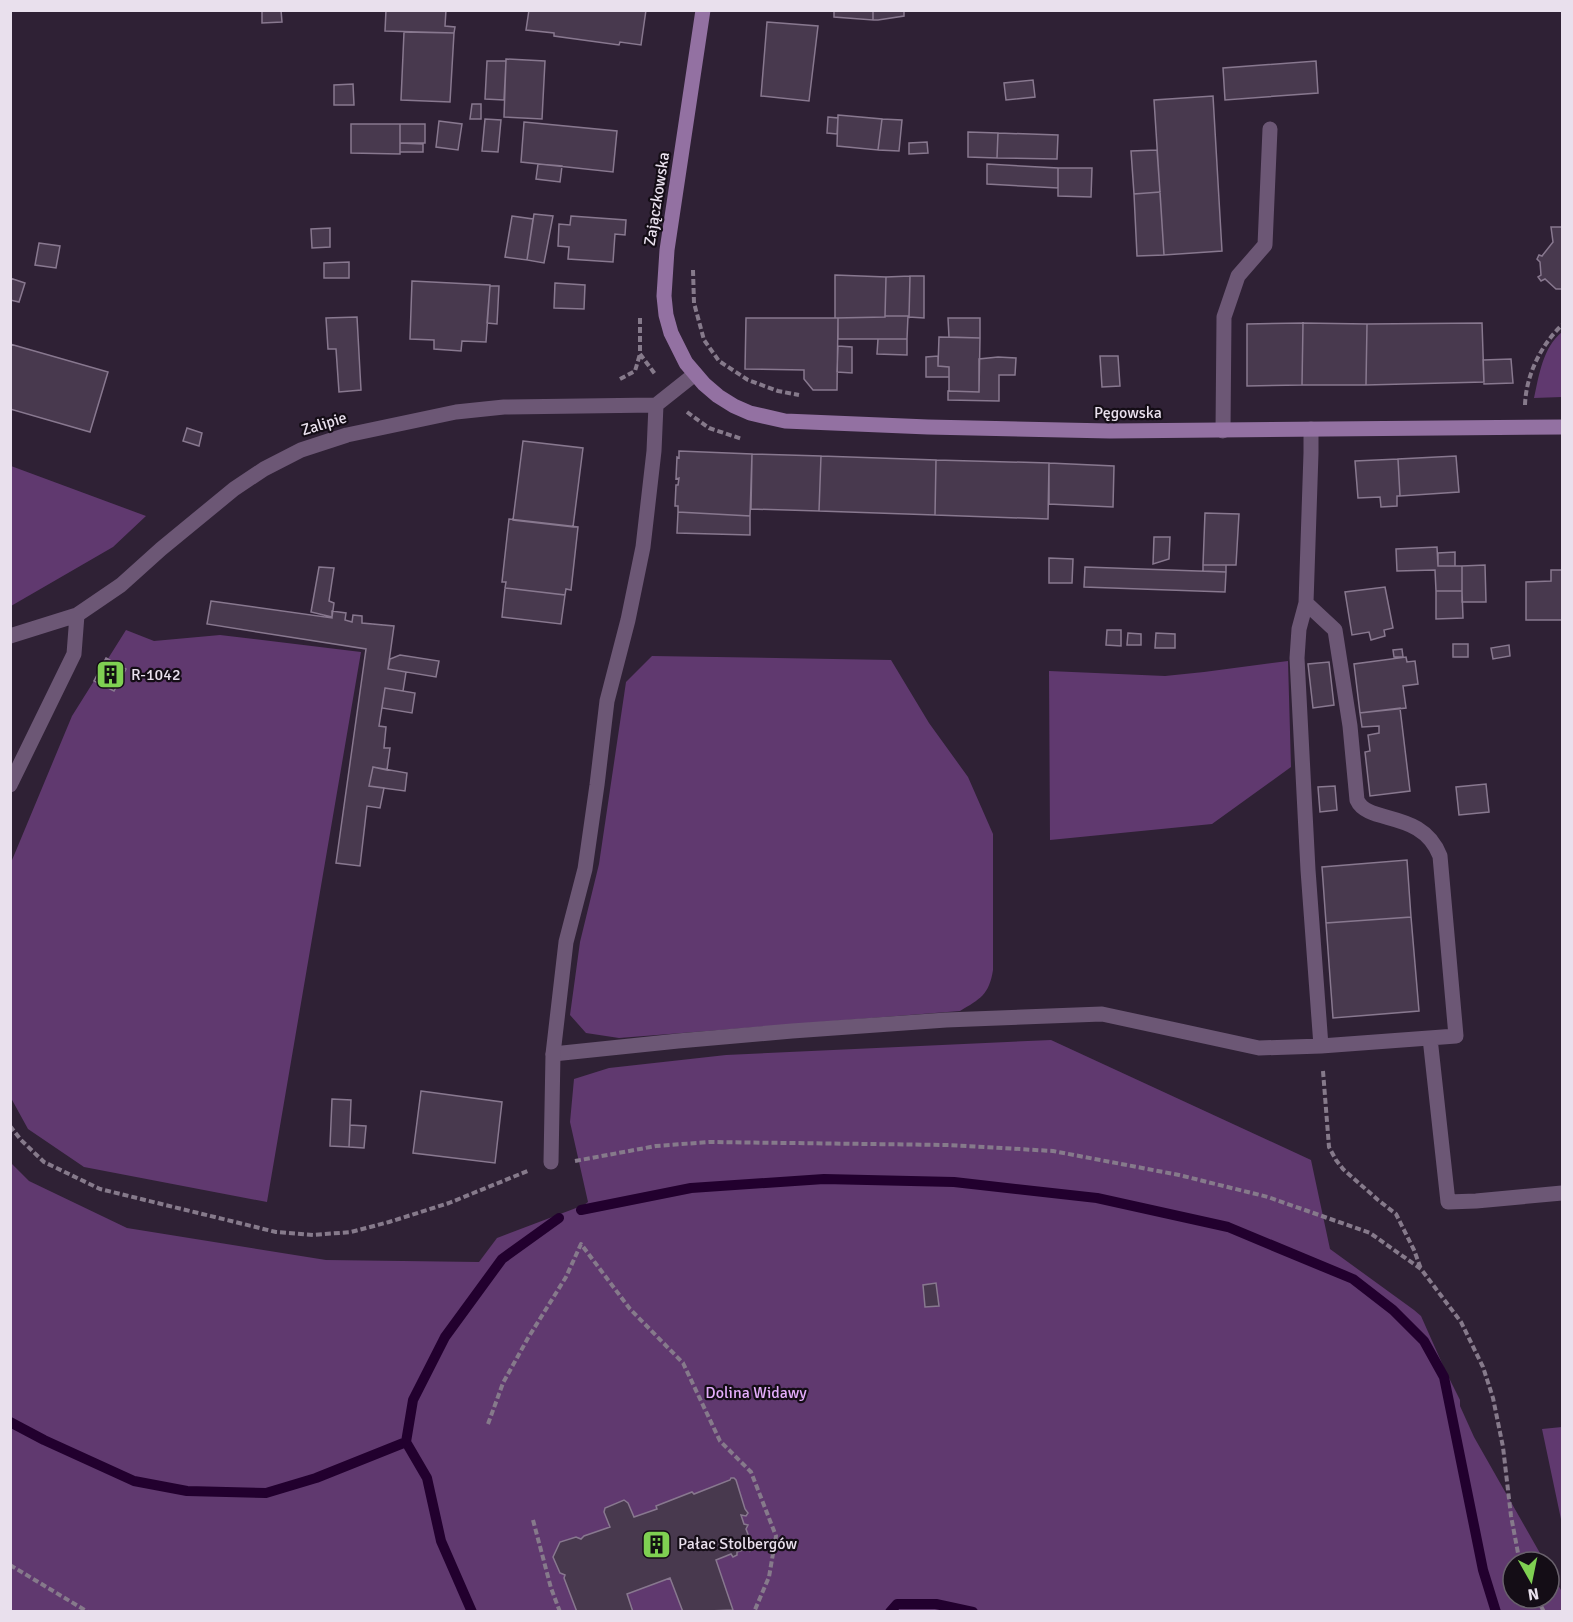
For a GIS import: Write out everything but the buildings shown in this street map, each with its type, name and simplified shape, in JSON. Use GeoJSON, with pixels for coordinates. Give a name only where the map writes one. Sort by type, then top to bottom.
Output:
{"type":"FeatureCollection","features":[{"type":"Feature","properties":{"kind":"main road","name":"Zajączkowska"},"geometry":{"type":"LineString","coordinates":[[699,379],[680,352],[671,333],[664,296],[667,250],[702,10]]}},
{"type":"Feature","properties":{"kind":"main road","name":"Pęgowska"},"geometry":{"type":"LineString","coordinates":[[699,379],[718,396],[734,406],[750,413],[785,421],[1110,431],[1563,427]]}},
{"type":"Feature","properties":{"kind":"street"},"geometry":{"type":"LineString","coordinates":[[1223,431],[1224,317],[1238,276],[1266,245],[1270,129]]}},
{"type":"Feature","properties":{"kind":"street"},"geometry":{"type":"LineString","coordinates":[[551,1162],[553,1054],[566,942],[585,869],[607,701],[628,620],[643,547],[654,451],[656,405],[699,379]]}},
{"type":"Feature","properties":{"kind":"street","name":"Zalipie"},"geometry":{"type":"LineString","coordinates":[[10,636],[77,615],[121,585],[234,489],[264,469],[301,450],[347,435],[456,412],[504,407],[656,405]]}},
{"type":"Feature","properties":{"kind":"street"},"geometry":{"type":"LineString","coordinates":[[1311,429],[1306,603],[1299,629],[1297,658],[1308,870],[1321,1046]]}},
{"type":"Feature","properties":{"kind":"street"},"geometry":{"type":"LineString","coordinates":[[553,1054],[816,1029],[946,1020],[1102,1014],[1259,1048],[1456,1036],[1440,855],[1436,844],[1418,828],[1360,807],[1357,800],[1350,726],[1335,630],[1306,603]]}},
{"type":"Feature","properties":{"kind":"street"},"geometry":{"type":"LineString","coordinates":[[10,785],[74,654],[77,615]]}},
{"type":"Feature","properties":{"kind":"street"},"geometry":{"type":"LineString","coordinates":[[1430,1038],[1449,1202],[1563,1193]]}},
{"type":"Feature","properties":{"kind":"path"},"geometry":{"type":"LineString","coordinates":[[693,261],[694,303],[704,340],[719,361]]}},
{"type":"Feature","properties":{"kind":"path"},"geometry":{"type":"LineString","coordinates":[[1525,405],[1529,378],[1540,353],[1552,334],[1563,325]]}},
{"type":"Feature","properties":{"kind":"path"},"geometry":{"type":"LineString","coordinates":[[1321,1046],[1329,1147],[1343,1169],[1396,1214],[1421,1269],[1461,1322],[1483,1367],[1493,1398],[1503,1448],[1517,1550]]}},
{"type":"Feature","properties":{"kind":"path"},"geometry":{"type":"LineString","coordinates":[[10,1126],[44,1162],[100,1189],[276,1232],[313,1235],[351,1232],[389,1222],[449,1203],[551,1162],[572,1161],[656,1146],[709,1142],[949,1145],[1053,1151],[1179,1175],[1268,1197],[1370,1233],[1421,1269]]}},
{"type":"Feature","properties":{"kind":"path"},"geometry":{"type":"LineString","coordinates":[[488,1424],[503,1383],[566,1277],[580,1244],[630,1309],[682,1363],[720,1441],[751,1472],[776,1536],[769,1577],[754,1611]]}},
{"type":"Feature","properties":{"kind":"path"},"geometry":{"type":"LineString","coordinates":[[533,1520],[551,1588],[560,1611]]}},
{"type":"Feature","properties":{"kind":"path"},"geometry":{"type":"LineString","coordinates":[[10,1565],[88,1611]]}},
{"type":"Feature","properties":{"kind":"green space"},"geometry":{"type":"Polygon","coordinates":[[[1562,332],[1562,397],[1534,398],[1546,353],[1562,332]]]}},
{"type":"Feature","properties":{"kind":"green space"},"geometry":{"type":"Polygon","coordinates":[[[11,466],[146,516],[113,547],[11,606],[11,466]]]}},
{"type":"Feature","properties":{"kind":"green space"},"geometry":{"type":"Polygon","coordinates":[[[126,630],[154,641],[220,635],[361,652],[267,1202],[84,1167],[28,1129],[11,1098],[10,865],[72,716],[126,630]]]}},
{"type":"Feature","properties":{"kind":"green space"},"geometry":{"type":"Polygon","coordinates":[[[652,656],[891,660],[929,723],[968,777],[993,834],[993,970],[989,985],[982,995],[960,1011],[619,1038],[586,1033],[570,1015],[580,942],[599,864],[626,682],[652,656]]]}},
{"type":"Feature","properties":{"kind":"green space"},"geometry":{"type":"Polygon","coordinates":[[[1288,661],[1291,767],[1212,824],[1050,840],[1049,671],[1165,676],[1288,661]]]}},
{"type":"Feature","properties":{"kind":"green space","name":"Dolina Widawy"},"geometry":{"type":"Polygon","coordinates":[[[1051,1040],[1311,1160],[1330,1249],[1421,1316],[1460,1400],[1460,1406],[1474,1437],[1538,1550],[1501,1550],[1501,1610],[1561,1610],[1561,1590],[1562,1611],[11,1611],[10,1162],[29,1181],[127,1228],[326,1260],[479,1262],[497,1238],[588,1202],[570,1122],[574,1079],[609,1068],[726,1055],[1051,1040]]]}},
{"type":"Feature","properties":{"kind":"green space"},"geometry":{"type":"Polygon","coordinates":[[[1562,1427],[1562,1524],[1542,1429],[1562,1427]]]}},
{"type":"Feature","properties":{"kind":"waterway"},"geometry":{"type":"LineString","coordinates":[[581,1210],[691,1188],[824,1179],[954,1182],[1097,1198],[1228,1227],[1353,1279],[1393,1310],[1424,1341],[1444,1377],[1483,1570],[1496,1612]]}},
{"type":"Feature","properties":{"kind":"waterway"},"geometry":{"type":"LineString","coordinates":[[406,1442],[413,1400],[445,1337],[502,1259],[559,1218]]}},
{"type":"Feature","properties":{"kind":"waterway"},"geometry":{"type":"LineString","coordinates":[[10,1422],[134,1481],[187,1491],[266,1493],[316,1478],[406,1442],[427,1478],[441,1541],[472,1612]]}},
{"type":"Feature","properties":{"kind":"waterway"},"geometry":{"type":"LineString","coordinates":[[890,1612],[897,1604],[936,1604],[973,1612]]}},
{"type":"Feature","properties":{"kind":"place","name":"R-1042"},"geometry":{"type":"Point","coordinates":[110,675]}},
{"type":"Feature","properties":{"kind":"place","name":"Pałac Stolbergów"},"geometry":{"type":"Point","coordinates":[657,1544]}}]}
